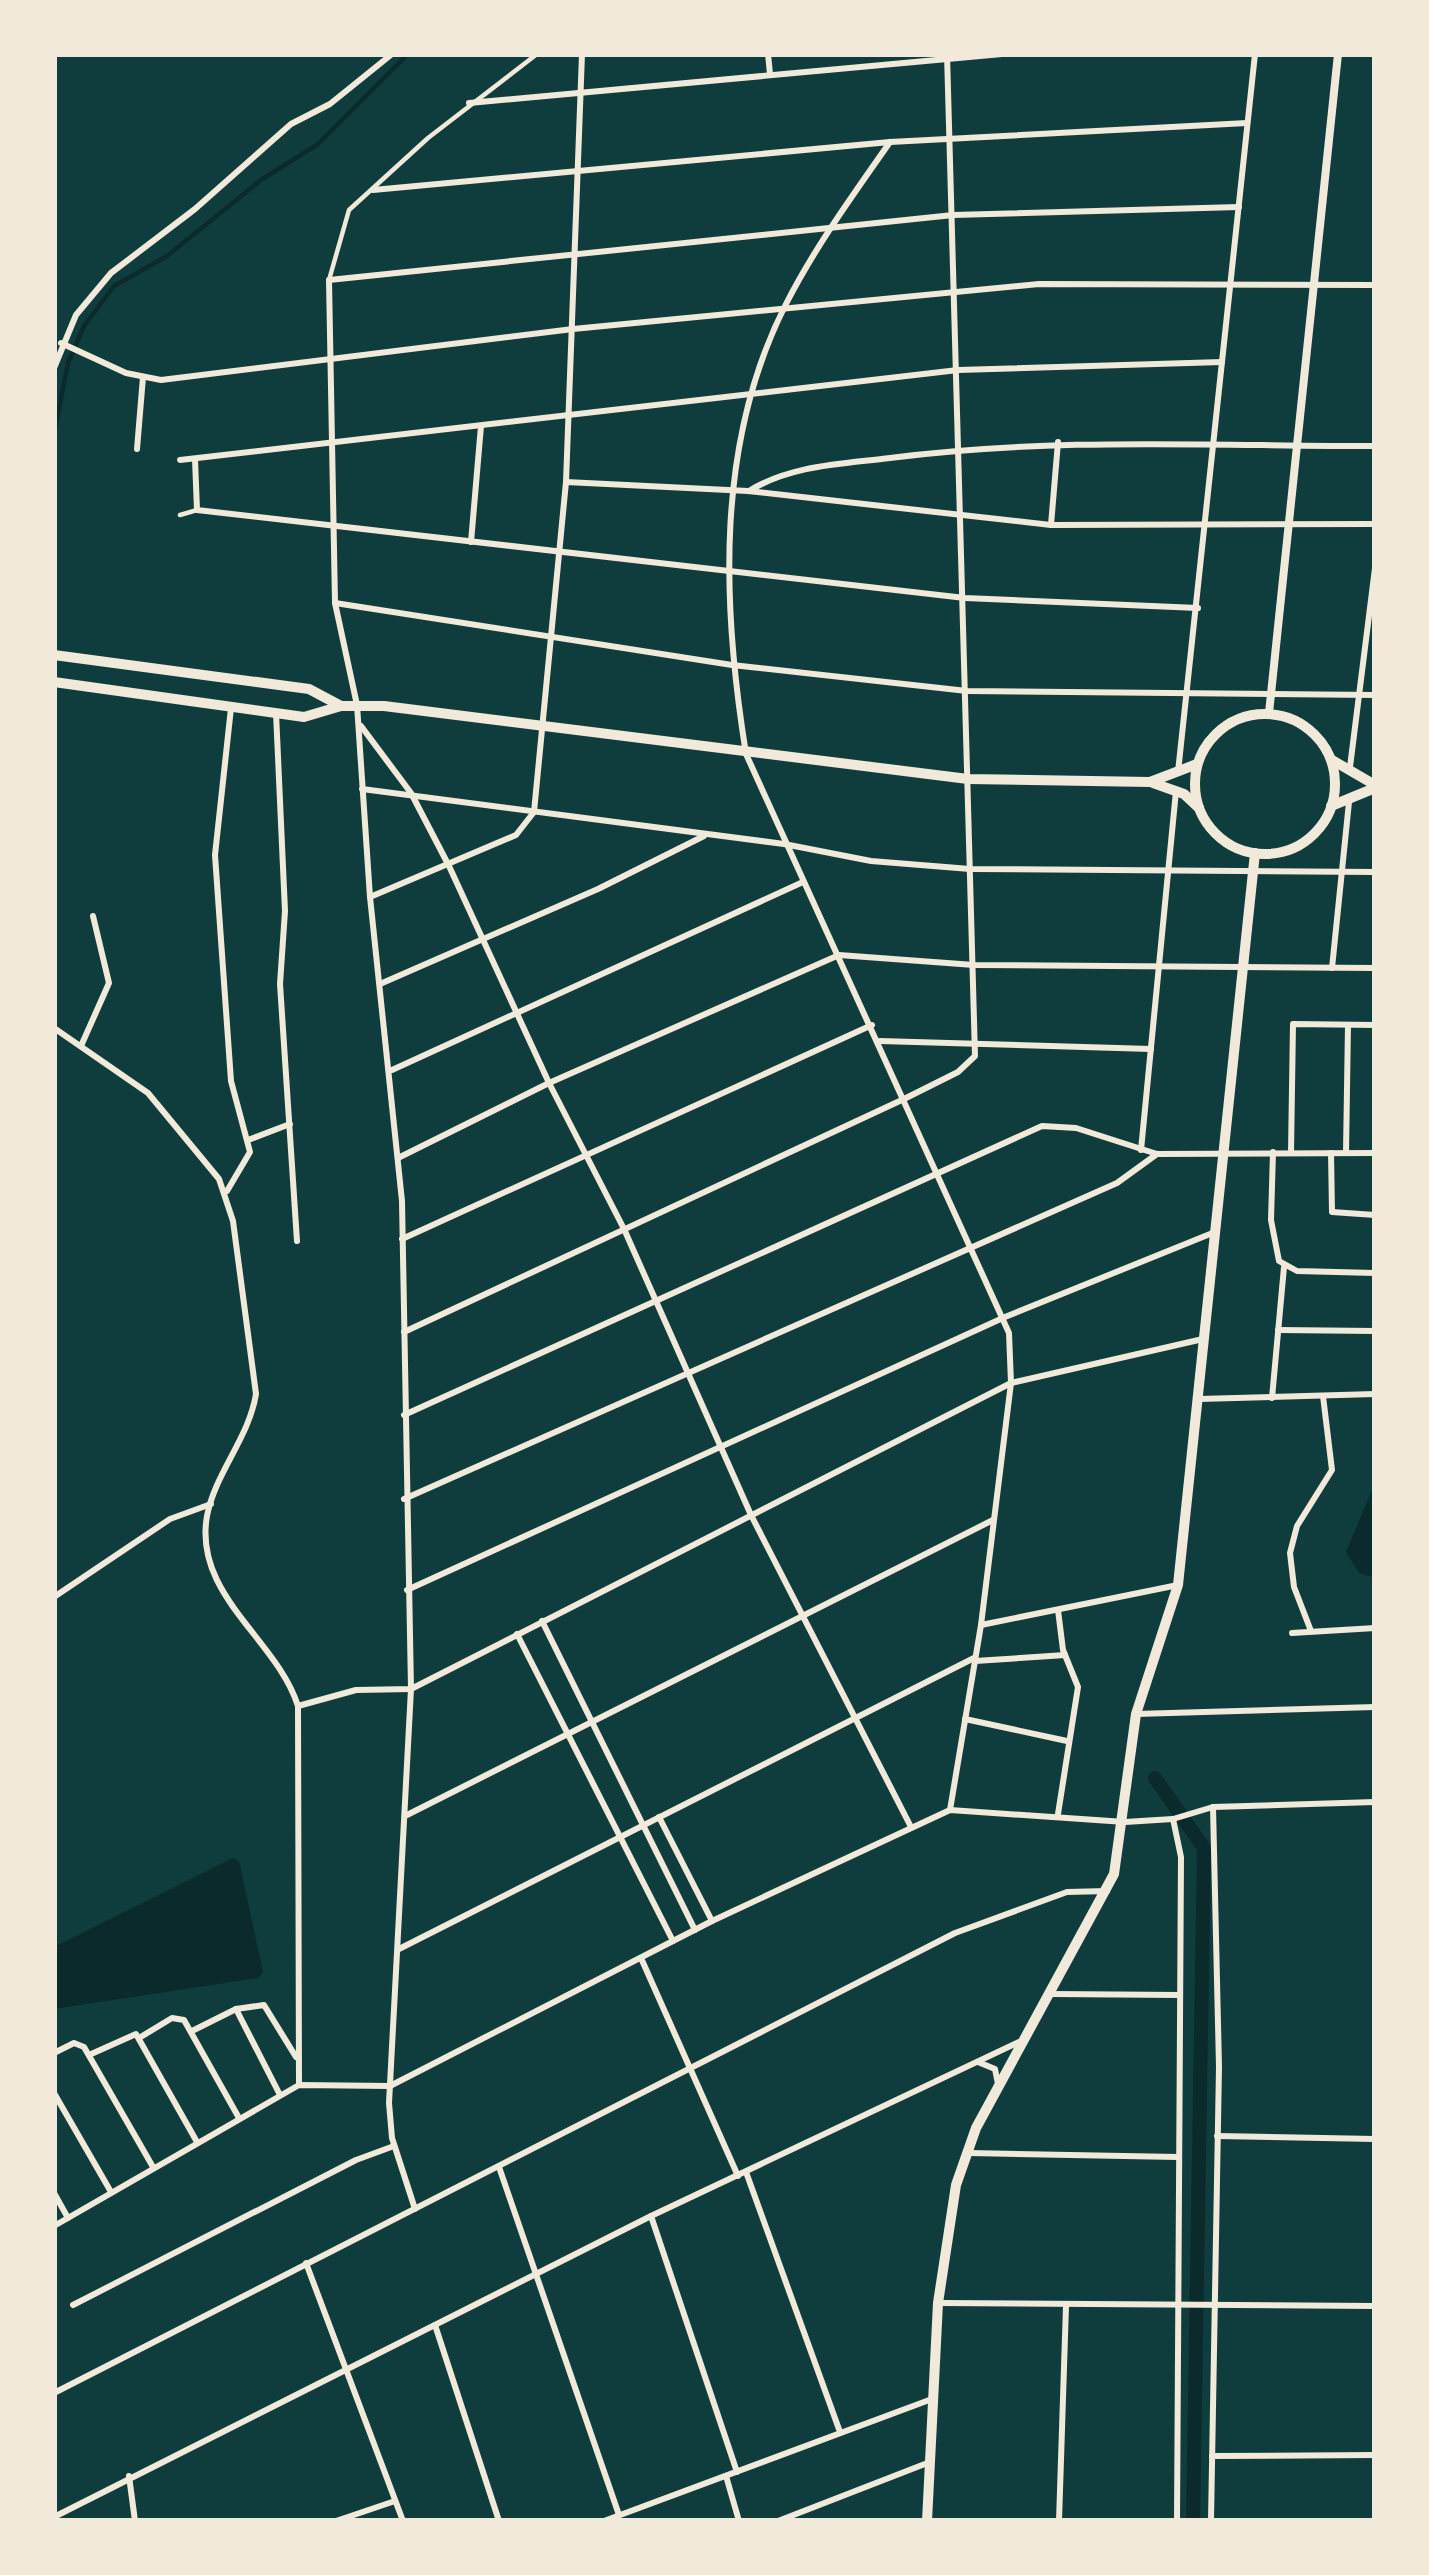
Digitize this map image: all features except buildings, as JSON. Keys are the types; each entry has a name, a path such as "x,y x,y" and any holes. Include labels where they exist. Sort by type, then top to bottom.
{"main road":[{"path":"54,655 309,689 340,706"},
{"path":"54,682 276,713 316,716 357,705 542,723 746,754 968,779 1150,782 1197,764 1224,726 1269,713 1311,731 1349,775 1375,787"},
{"path":"1329,756 1334,781 1331,806"},
{"path":"1197,764 1199,809"},
{"path":"1150,782 1176,791 1199,809 1226,842 1255,853 1301,843 1331,806 1375,787"},
{"path":"927,2521 944,2235 967,2153 998,2086 1107,1891 1125,1822 1136,1714 1178,1585 1255,853"}],"street":[{"path":"54,368 61,343 111,273 195,209 291,124 330,104 392,54"},
{"path":"415,2209 394,2146 390,2086 411,1689 400,1156 370,897 357,705 335,603 329,280 349,210 470,104 537,54"},
{"path":"370,897 516,835 534,812 566,482 582,54"},
{"path":"768,54 770,75"},
{"path":"470,104 1002,54"},
{"path":"1178,774 1255,54"},
{"path":"1269,713 1338,54"},
{"path":"404,1333 904,1099 964,1068 979,1046 947,56"},
{"path":"374,190 890,142 1247,123"},
{"path":"890,142 829,230 784,307 752,397 733,490 728,570 732,665 746,754 1005,1317 1011,1383 981,1624 950,1810"},
{"path":"329,280 953,215 1239,207"},
{"path":"61,343 143,377 956,291 1231,282 1375,285"},
{"path":"180,460 958,370 1222,362"},
{"path":"137,449 143,377"},
{"path":"471,543 482,426"},
{"path":"748,491 793,471 1058,442 1375,446"},
{"path":"1051,526 1058,442"},
{"path":"195,459 196,510"},
{"path":"566,482 748,491 1051,526 1375,524"},
{"path":"180,515 196,510 965,598 1198,608"},
{"path":"1349,775 1375,568"},
{"path":"335,603 732,665 967,691 1375,695"},
{"path":"226,1193 249,1159 231,1082 214,854 232,708"},
{"path":"276,713 285,911 280,984 297,1241"},
{"path":"358,723 411,794 448,866 515,1013 624,1229 751,1515 911,1827"},
{"path":"362,789 784,844 872,861 970,869 1168,874 1375,872"},
{"path":"1141,1150 1176,791"},
{"path":"1332,968 1349,799"},
{"path":"380,984 483,941 705,835"},
{"path":"391,1071 803,882"},
{"path":"81,1046 109,983 93,916"},
{"path":"400,1156 549,1083 839,955 974,965 1375,968"},
{"path":"1291,1152 1293,1024 1375,1025"},
{"path":"402,1239 872,1025"},
{"path":"1346,1154 1348,1025"},
{"path":"54,1028 148,1094 205,1159 226,1193 256,1381 251,1418 211,1504 207,1541 220,1586 282,1669 298,1706 299,2085"},
{"path":"880,1041 1151,1048"},
{"path":"248,1140 290,1124"},
{"path":"404,1415 1030,1131 1063,1125 1156,1154 1375,1153"},
{"path":"1272,1398 1284,1267 1273,1242 1274,1152"},
{"path":"1330,1153 1332,1212 1375,1215"},
{"path":"404,1499 1117,1183 1156,1154"},
{"path":"407,1590 1005,1317 1216,1231"},
{"path":"1284,1267 1375,1273"},
{"path":"1278,1330 1375,1331"},
{"path":"298,1706 356,1690 411,1689 1011,1383 1204,1338"},
{"path":"1199,1400 1375,1394"},
{"path":"1311,1631 1294,1587 1290,1553 1297,1526 1333,1466 1323,1396"},
{"path":"54,1597 170,1519 211,1504"},
{"path":"407,1815 994,1519"},
{"path":"981,1624 1178,1585"},
{"path":"1058,1610 1065,1655 1078,1688 1058,1814"},
{"path":"542,1622 695,1930"},
{"path":"1292,1633 1375,1628"},
{"path":"518,1634 673,1942"},
{"path":"399,1949 975,1659 1065,1655"},
{"path":"1136,1714 1375,1707"},
{"path":"965,1719 1069,1742"},
{"path":"54,2225 299,2085 390,2086 712,1921 950,1810 1125,1822 1176,1818 1213,1807 1375,1802"},
{"path":"1211,2521 1210,2305 1217,2136 1213,1807"},
{"path":"659,1817 712,1921"},
{"path":"1176,1818 1181,1857 1177,2521"},
{"path":"54,2392 955,1933 1067,1892 1107,1891"},
{"path":"641,1958 742,2174 839,2432"},
{"path":"1051,1994 1180,1995"},
{"path":"192,2031 236,2009 268,2007 298,2061"},
{"path":"236,2009 280,2095"},
{"path":"89,2055 176,2018 192,2031 239,2118"},
{"path":"136,2035 197,2142"},
{"path":"54,2517 650,2216 1027,2037"},
{"path":"54,2054 77,2043 89,2055 153,2167"},
{"path":"974,2062 995,2068 998,2086"},
{"path":"54,2093 111,2192"},
{"path":"1217,2136 1375,2139"},
{"path":"73,2305 128,2280 156,2259 394,2146"},
{"path":"967,2153 1178,2157"},
{"path":"499,2168 620,2515"},
{"path":"54,2193 68,2218"},
{"path":"650,2216 737,2471"},
{"path":"306,2263 403,2521"},
{"path":"938,2303 1375,2306"},
{"path":"1059,2521 1066,2306"},
{"path":"435,2324 500,2521"},
{"path":"604,2521 933,2399"},
{"path":"1212,2456 1375,2455"},
{"path":"778,2521 930,2462"},
{"path":"128,2476 135,2521"},
{"path":"726,2476 739,2521"},
{"path":"336,2521 396,2501"}],"water":[{"path":"1375,1483 1375,1578 1359,1573 1346,1552"},
{"path":"233,1858 239,1861 263,1972 258,1978 54,2009 54,1947"}],"waterway":[{"path":"54,434 68,363 84,326 114,286 167,256 261,180 318,144 408,54"},
{"path":"1155,1778 1204,1848 1193,2521"}]}
